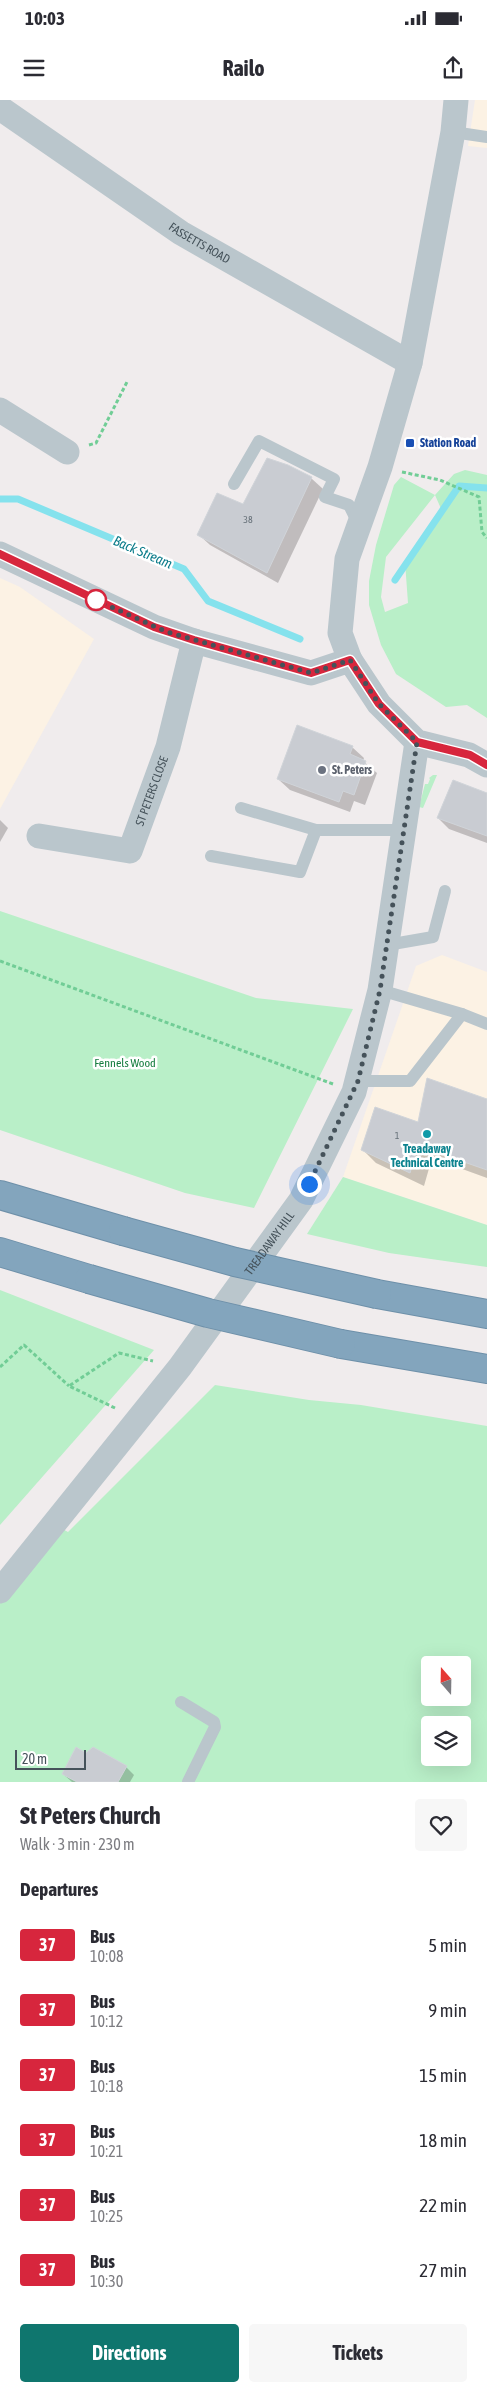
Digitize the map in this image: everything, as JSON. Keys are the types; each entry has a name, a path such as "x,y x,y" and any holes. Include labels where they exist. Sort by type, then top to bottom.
{"highway":[{"path":"0,1195 123,1232 235,1262 377,1294 487,1314"},
{"path":"0,1252 208,1313 341,1344 487,1369"}],"street":[{"path":"456,100 453,132 410,363 380,467 347,559 340,634 350,660 379,704 417,742 470,755 487,765"},
{"name":"FASSETTS ROAD","path":"0,108 181,232 410,363"},
{"path":"0,410 67,452"},
{"path":"0,554 154,627 194,640 311,673 350,660"},
{"name":"ST PETERS CLOSE","path":"38,836 130,851 168,747 194,640"},
{"name":"TREADAWAY HILL","path":"0,1591 180,1367 301,1200 356,1086 380,990 417,742"}],"lane":[{"path":"453,132 487,137"},
{"path":"234,484 260,441 334,479 326,497 349,505 359,525"},
{"path":"241,808 316,830 404,830"},
{"path":"211,856 300,872 316,830"},
{"path":"387,945 433,937 445,891"},
{"path":"380,990 462,1014 487,1024"},
{"path":"356,1086 410,1081 462,1014"},
{"path":"181,1702 214,1722 215,1727 188,1782"}],"path":[{"path":"67,452 96,443 128,380"},
{"path":"380,467 440,480 479,497 482,532 487,538"},
{"path":"0,961 356,1086"},
{"path":"0,1367 24,1345 69,1386 138,1420"},
{"path":"69,1386 119,1353 180,1367"}],"shaded area":[{"path":"475,100 487,100 487,148 468,146"},
{"path":"0,578 20,587 94,639 0,809"},
{"path":"442,955 487,972 487,1225 343,1177 416,966"}],"green space":[{"path":"465,470 487,475 487,718 467,705 446,707 396,674 381,645 369,605 369,581 376,545 394,485 401,477 435,495 454,474","holes":["435,495 442,511 405,562 408,603 385,612 381,597 386,557"]},
{"path":"437,775 423,808 419,807 425,784 428,784 429,778"},
{"name":"Fennels Wood","path":"0,911 256,998 353,1009 254,1208 185,1193 0,1130"},
{"path":"343,1177 487,1225 487,1267 389,1253 307,1234"},
{"path":"0,1290 154,1350 0,1525"},
{"path":"215,1385 309,1400 361,1405 487,1426 487,1782 0,1782 0,1593 59,1527 68,1532"}],"building":[{"path":"267,458 288,465 312,477 267,573 197,535 217,493 243,504"},
{"name":"St. Peters","path":"297,725 353,746 350,754 366,761 354,795 343,791 339,802 277,779"},
{"path":"453,780 487,793 487,836 437,818"},
{"name":"Treadaway Technical Centre","path":"427,1078 487,1099 487,1170 418,1146 410,1173 361,1150 375,1107 418,1122"},
{"path":"76,1747 86,1753 93,1747 127,1766 118,1782 77,1782 62,1774"}],"waterway":[{"path":"395,580 459,486 487,488"},
{"name":"Back Stream","path":"0,499 18,499 184,569 208,601 300,639"}],"bus line":[{"name":"37","path":"0,554 154,627 194,640 311,673 350,660 379,704 417,742 470,755 487,765"}],"place":[{"name":"Station Road","path":"410,443"},
{"name":"St. Peters","path":"322,770"},
{"name":"Treadaway Technical Centre","path":"427,1134"}],"route":[{"path":"96,600 167,632 311,673 350,660 379,704 417,742 380,990 358,1081 309,1184"}]}
